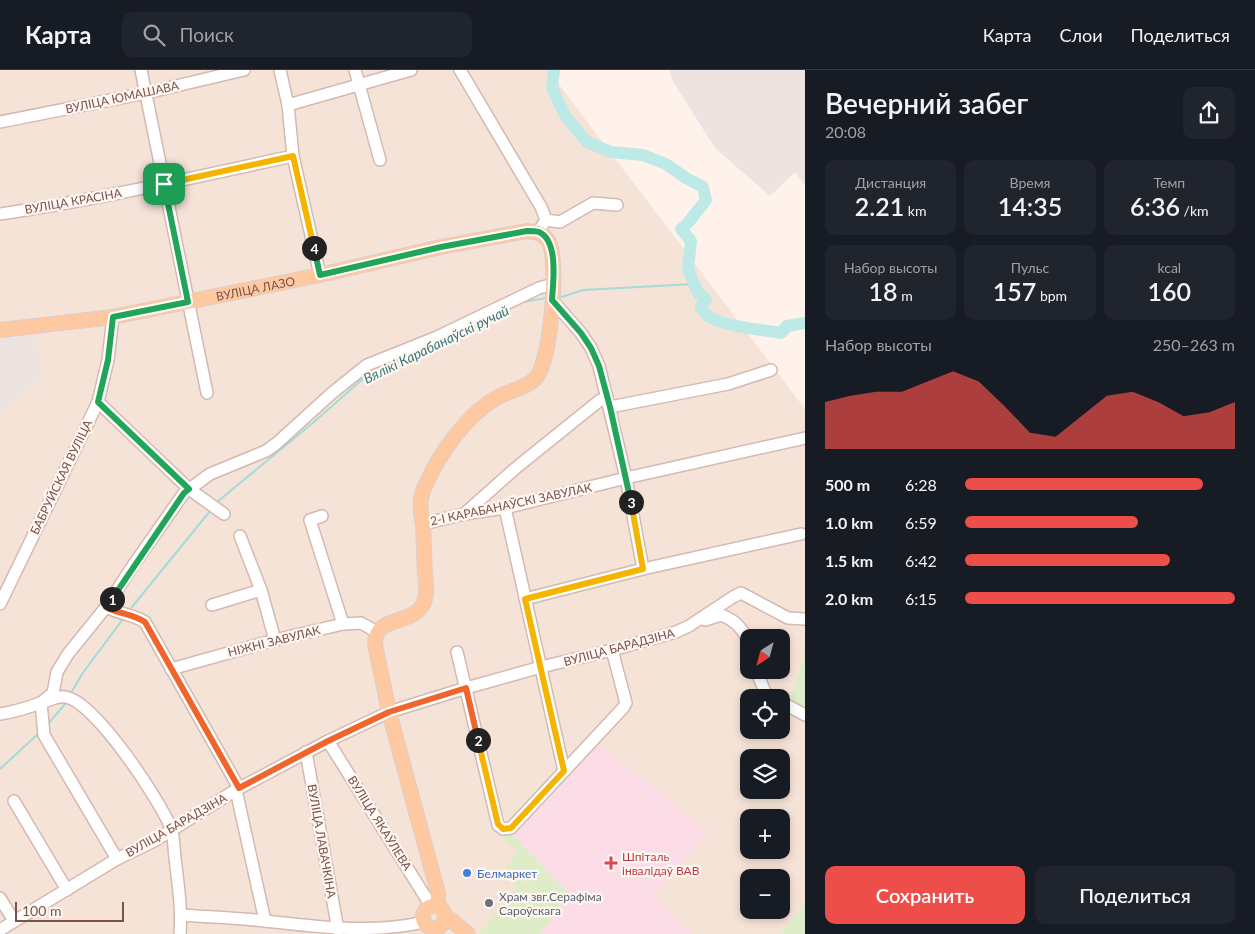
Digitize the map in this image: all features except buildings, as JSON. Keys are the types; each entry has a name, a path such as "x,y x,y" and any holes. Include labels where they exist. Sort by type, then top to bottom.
{"main road":[{"name":"ВУЛІЦА ЛАЗО","path":"0,330 113,317 320,275 441,247 527,231 542,226"},
{"path":"426,928 439,927 443,923 438,910 438,893 389,712 375,637 382,627 413,614 423,604 426,586 421,499 430,476 449,444 480,410 498,397 535,379 542,368 552,300 553,258 542,226"},
{"path":"438,910 468,934"}],"street":[{"path":"141,70 207,393"},
{"name":"ВУЛІЦА ЮМАШАВА","path":"0,122 146,93 244,70"},
{"path":"280,70 288,105 293,156 320,275"},
{"path":"354,70 380,160"},
{"path":"288,105 411,70"},
{"path":"460,70 541,207 542,226"},
{"name":"ВУЛІЦА КРАСІНА","path":"0,214 54,206 293,156"},
{"name":"ВУЛІЦА ЛАЗО","path":"542,226 560,222 593,203 617,205"},
{"path":"41,703 52,693 57,672 68,654 106,607 184,493 210,474 266,451 367,365 436,337 539,288 553,284"},
{"path":"552,300 566,314 591,348 599,366 626,478 643,569"},
{"name":"БАБРУЙСКАЯ ВУЛІЦА","path":"0,604 98,402 108,360 113,317"},
{"path":"464,514 517,467 599,401 609,402 728,384 771,370"},
{"path":"98,402 189,489 224,514"},
{"name":"2-І КАРАБАНАЎСКІ ЗАВУЛАК","path":"423,524 464,514 504,508 626,478 805,438"},
{"path":"504,508 564,771"},
{"path":"322,516 310,520 343,624"},
{"path":"525,599 643,569 801,534"},
{"path":"240,536 261,590 275,640"},
{"path":"212,605 261,590"},
{"name":"ВУЛІЦА БАРАДЗІНА","path":"0,930 238,789 306,752 389,712 541,667 676,632 689,626 733,596 742,593 788,618 805,619"},
{"path":"106,607 118,613 135,616 145,622 238,789 265,921"},
{"path":"689,626 720,615 737,623 741,629"},
{"name":"НІЖНІ ЗАВУЛАК","path":"171,669 275,640 343,624 361,623 377,632"},
{"path":"458,652 498,824 503,829 511,828 623,708 626,703 612,650"},
{"path":"0,714 63,696 74,699 88,711 131,760 154,796 171,830 182,915 180,934"},
{"path":"41,703 44,736 117,859"},
{"path":"790,707 805,715"},
{"name":"ВУЛІЦА ЯКАЎЛЕВА","path":"328,741 438,910"},
{"name":"ВУЛІЦА ЛАВАЧКІНА","path":"306,752 338,930"},
{"path":"14,801 67,890"},
{"path":"0,898 14,921"},
{"path":"182,915 265,921 366,932 426,928"}],"shaded area":[{"path":"0,70 548,70 805,409 805,934 0,934"},
{"path":"670,70 805,70 805,185 795,172 770,196 715,148 672,80"},
{"path":"32,335 45,375 0,413 0,339"},
{"name":"Шпіталь інвалідаў ВАВ","path":"599,744 708,832 654,895 684,928 693,934 539,934 571,896 509,831 569,770"}],"green space":[{"path":"805,652 805,716 791,697"},
{"path":"509,831 571,896 539,934 479,934 516,888 505,867 518,851 502,837"},
{"path":"805,902 805,934 781,934"}],"waterway":[{"path":"554,70 552,88 566,117 587,142 611,152 643,155 666,164 703,187 706,200 681,229 691,241 688,269 698,293 706,299 701,307 708,316 732,325 781,333 787,326 805,323"},
{"name":"Вялікі Карабанаўскі ручай","path":"558,298 583,290 694,284"},
{"name":"Вялікі Карабанаўскі ручай","path":"522,302 547,298"},
{"name":"Вялікі Карабанаўскі ручай","path":"217,502 314,422 366,376 432,345"},
{"name":"Вялікі Карабанаўскі ручай","path":"132,607 210,511"},
{"name":"Вялікі Карабанаўскі ручай","path":"70,695 82,674 123,619"},
{"name":"Вялікі Карабанаўскі ручай","path":"48,724 66,703"},
{"name":"Вялікі Карабанаўскі ручай","path":"0,769 39,733"}],"place":[{"name":"Шпіталь інвалідаў ВАВ","path":"611,863"},
{"name":"Белмаркет","path":"467,873"},
{"name":"Храм звг.Серафіма Сароўскага","path":"489,903"}],"route":[{"path":"293,156 320,275 441,247 527,231 538,232 545,236 549,242 554,270 552,300 581,333 591,348 599,366 626,478 643,569 525,599 564,771 511,828 503,829 498,824 466,688 389,712 328,741 239,788 145,622 135,616 118,613 106,607 184,493 189,489 98,402 108,360 113,317 188,302 164,184 293,156"}]}
